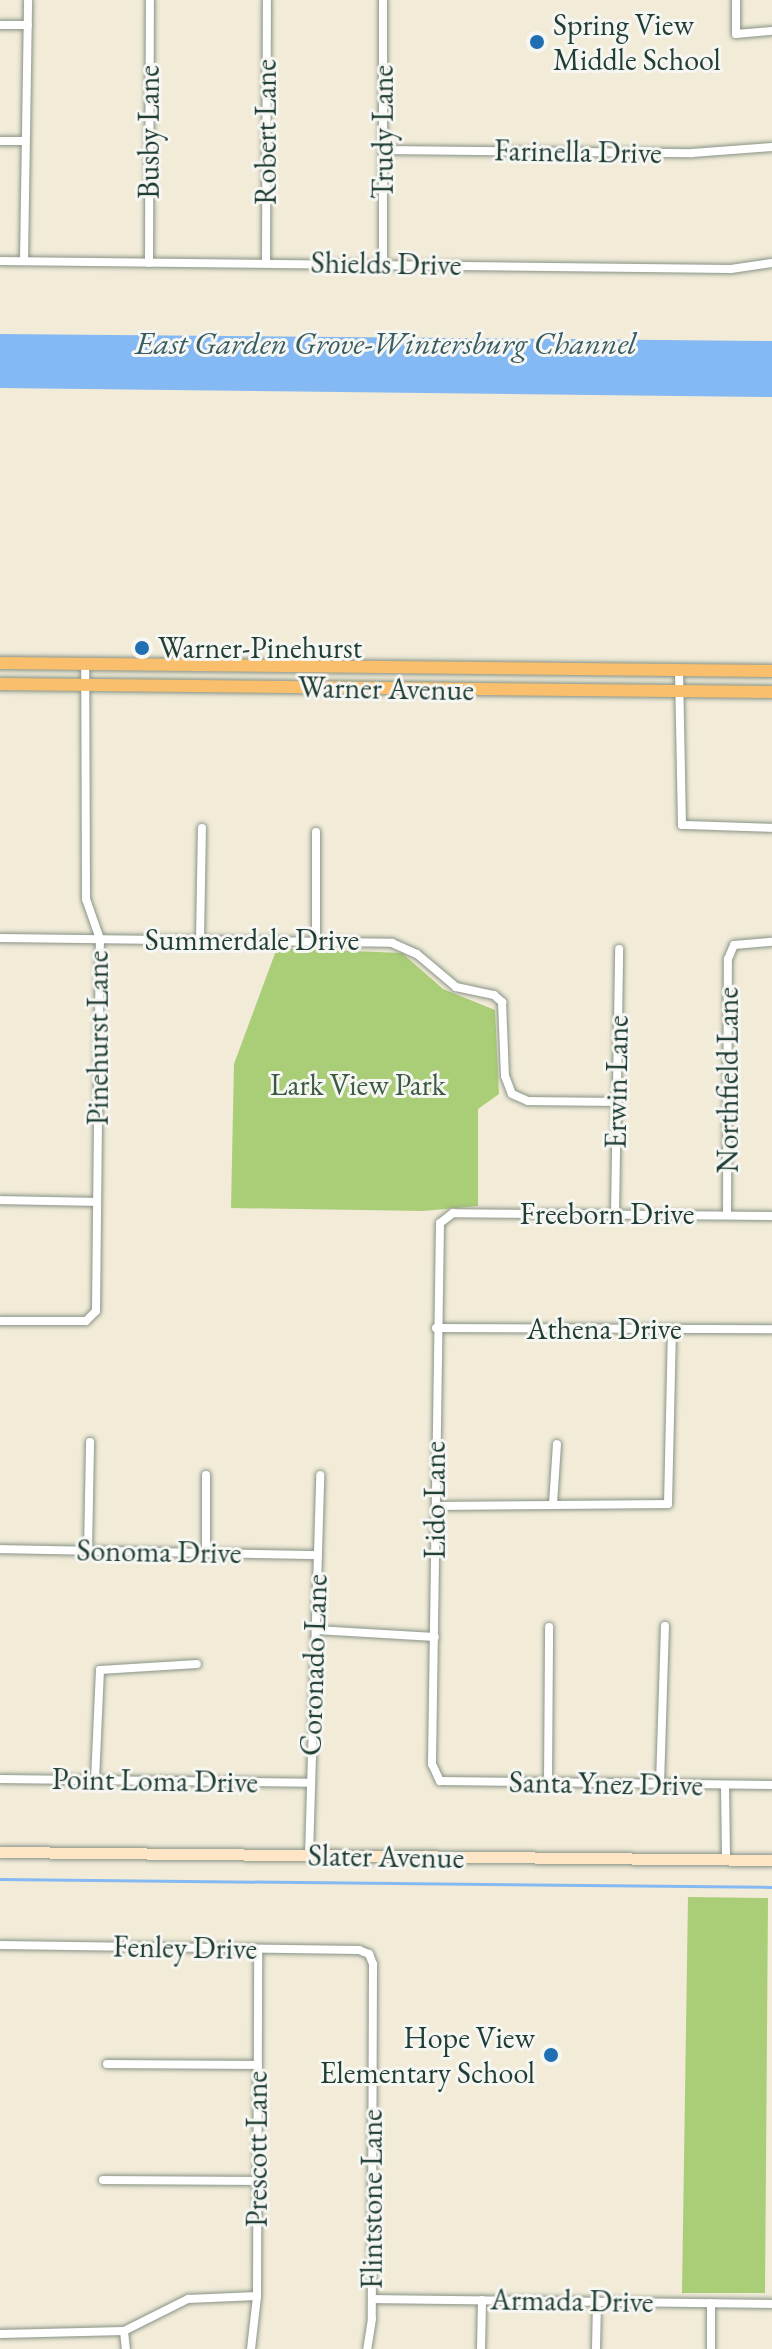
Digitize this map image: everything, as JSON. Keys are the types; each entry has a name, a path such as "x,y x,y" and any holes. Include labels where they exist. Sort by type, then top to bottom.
{"main road":[{"name":"Warner Avenue","path":"0,663 772,671"},
{"name":"Warner Avenue","path":"0,684 772,692"}],"street":[{"path":"24,261 28,0"},
{"name":"Busby Lane","path":"149,263 150,0"},
{"name":"Robert Lane","path":"266,263 267,0"},
{"name":"Trudy Lane","path":"383,0 383,264"},
{"path":"736,0 736,34 772,31"},
{"path":"0,25 28,25"},
{"path":"0,141 24,141"},
{"name":"Farinella Drive","path":"383,150 692,153 772,147"},
{"name":"Shields Drive","path":"0,261 731,269 772,263"},
{"name":"Pinehurst Lane","path":"0,1321 93,1318 100,939 86,899 85,664"},
{"path":"679,670 682,825 772,828"},
{"path":"200,939 202,828"},
{"path":"316,832 316,940"},
{"name":"Summerdale Drive","path":"0,938 376,940 407,948 456,987 494,995 502,1002 505,1076 512,1094 528,1101 617,1102"},
{"name":"Northfield Lane","path":"727,1215 728,959 734,945 772,942"},
{"name":"Erwin Lane","path":"615,1215 619,949"},
{"path":"0,1200 97,1202"},
{"name":"Freeborn Drive","path":"443,1218 453,1213 772,1216"},
{"name":"Lido Lane","path":"440,1781 432,1764 436,1234 443,1218"},
{"name":"Athena Drive","path":"436,1328 772,1329"},
{"path":"436,1506 668,1504 672,1329"},
{"path":"88,1550 90,1442"},
{"path":"553,1504 557,1444"},
{"path":"206,1475 206,1552"},
{"name":"Coronado Lane","path":"309,1856 320,1475"},
{"name":"Sonoma Drive","path":"0,1549 318,1555"},
{"path":"660,1784 665,1626"},
{"path":"548,1783 549,1627"},
{"path":"316,1630 435,1637"},
{"path":"95,1780 100,1670 197,1664"},
{"name":"Point Loma Drive","path":"0,1779 310,1783"},
{"name":"Santa Ynez Drive","path":"440,1781 772,1785"},
{"path":"725,1786 726,1860"},
{"name":"Slater Avenue","path":"0,1852 772,1860"},
{"name":"Fenley Drive","path":"0,1945 369,1954"},
{"name":"Prescott Lane","path":"251,2349 257,2296 258,1949"},
{"name":"Flintstone Lane","path":"367,2349 372,2299 373,1964 369,1954"},
{"path":"107,2064 258,2065"},
{"path":"103,2180 257,2181"},
{"path":"0,2334 124,2331 188,2299 257,2296"},
{"name":"Armada Drive","path":"372,2299 772,2304"},
{"path":"481,2349 482,2300"},
{"path":"596,2349 597,2301"},
{"path":"711,2303 711,2349"},
{"path":"124,2331 126,2349"}],"green space":[{"name":"Lark View Park","path":"277,948 402,953 443,989 495,1010 499,1094 478,1109 478,1206 423,1211 231,1208 234,1064"},
{"path":"688,1897 768,1898 765,2293 682,2293"}],"water":[{"name":"East Garden Grove-Wintersburg Channel","path":"0,334 772,341 772,397 0,388"}],"waterway":[{"path":"0,1879 772,1887"}],"place":[{"name":"Spring View Middle School","path":"537,42"},
{"name":"Warner-Pinehurst","path":"142,648"},
{"name":"Hope View Elementary School","path":"551,2055"}]}
